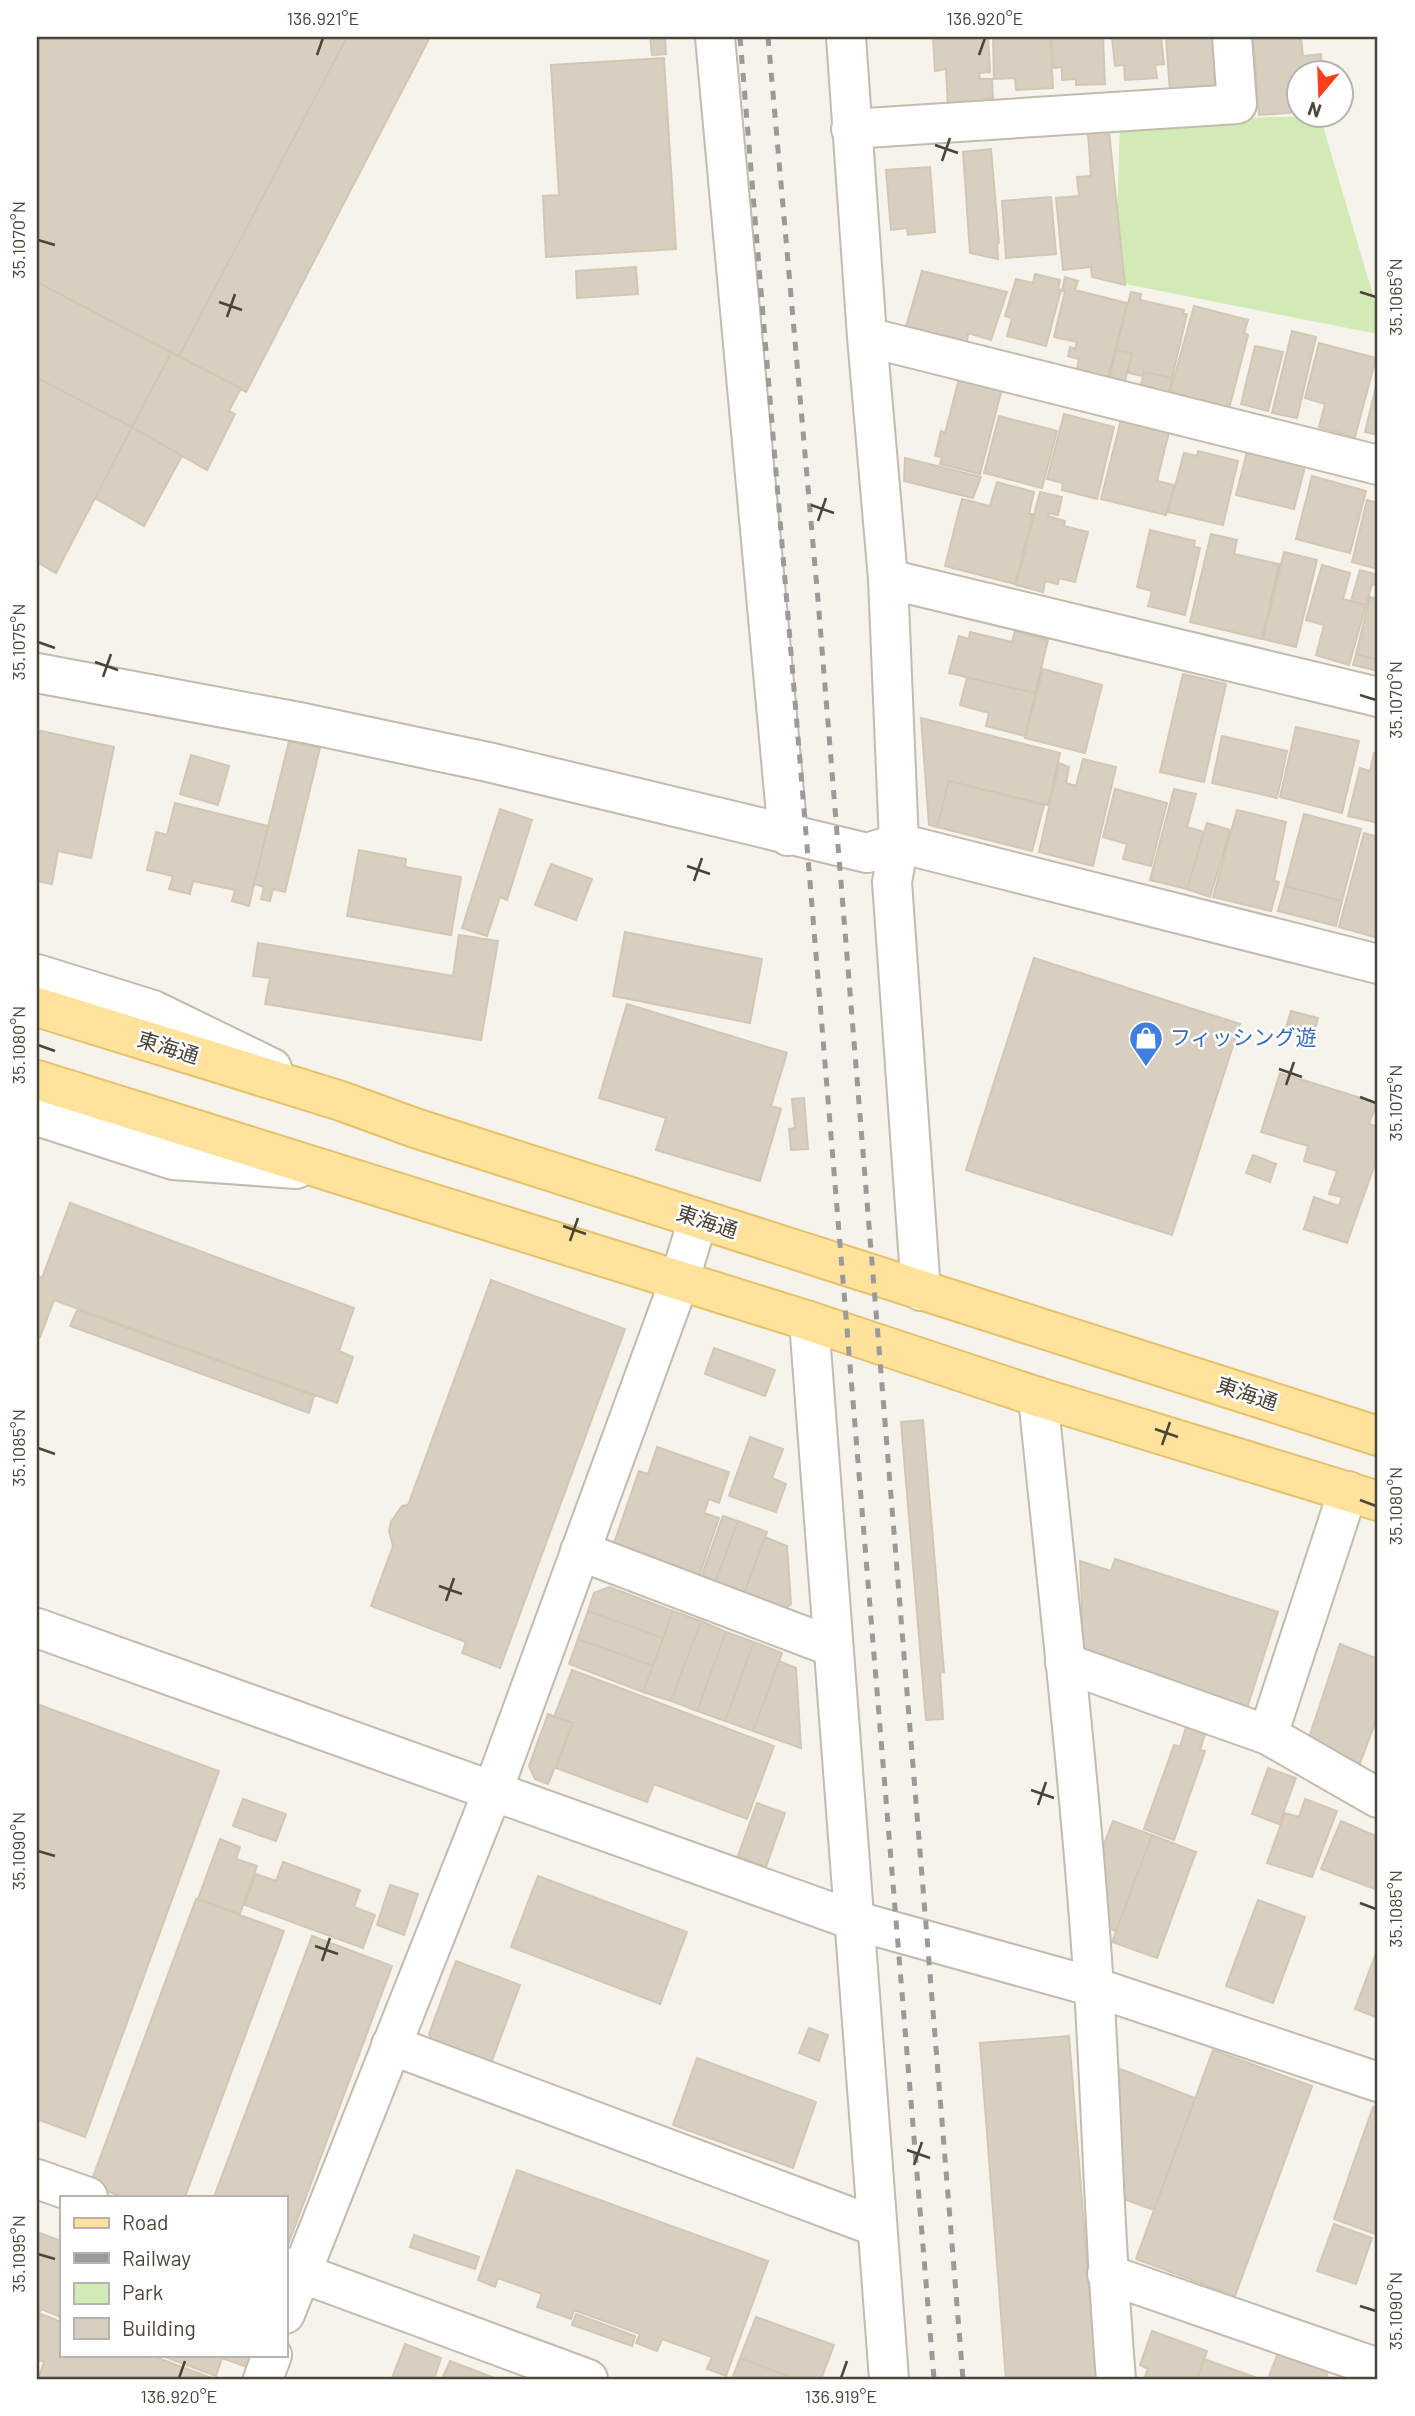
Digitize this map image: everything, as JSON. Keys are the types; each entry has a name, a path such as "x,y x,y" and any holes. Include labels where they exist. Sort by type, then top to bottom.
{"main road":[{"name":"東海通","path":"37,1007 341,1101 415,1128 1378,1436"},
{"path":"37,1080 319,1171 376,1186 809,1321 1038,1397 1363,1496"}],"street":[{"path":"715,37 788,836"},
{"path":"846,37 867,337 888,579 899,843 892,881 921,1291"},
{"path":"851,130 1237,104 1231,37"},
{"path":"867,337 1378,465"},
{"path":"888,579 1378,698"},
{"path":"37,673 304,723 488,762 867,853 899,843 1378,964"},
{"path":"37,974 153,1010 341,1101"},
{"path":"37,1116 173,1160 319,1171"},
{"path":"287,2301 292,2270 391,2045 492,1793 679,1282 698,1219"},
{"path":"809,1321 889,2379"},
{"path":"1038,1397 1094,1987 1107,2274 1116,2379"},
{"path":"1268,1735 1363,1496"},
{"path":"580,1551 833,1647"},
{"path":"37,1628 853,1920 1094,1987 1378,2082"},
{"path":"1065,1663 1268,1735 1378,1798"},
{"path":"391,2045 877,2227"},
{"path":"37,2179 85,2196"},
{"path":"292,2270 588,2379"},
{"path":"1107,2274 1378,2368"},
{"path":"263,2379 272,2356"}],"green space":[{"path":"1286,117 1286,130 1324,130 1378,312 1378,334 1115,282 1120,121"}],"building":[{"path":"37,37 347,37 179,356 37,282"},
{"path":"347,37 430,37 246,392 179,356"},
{"path":"650,37 665,37 666,54 652,55"},
{"path":"933,37 988,37 990,72 979,73 980,79 992,79 993,98 982,99 983,104 948,106 946,69 935,71"},
{"path":"993,37 1050,37 1053,88 1016,90 1015,78 994,79"},
{"path":"1052,37 1103,37 1105,84 1076,85 1076,79 1062,80 1062,67 1054,68"},
{"path":"1112,37 1161,37 1164,64 1155,65 1157,78 1125,80 1124,65 1115,66"},
{"path":"1166,37 1218,37 1221,70 1214,71 1215,90 1170,93"},
{"path":"1253,37 1301,37 1303,56 1321,54 1321,60 1286,60 1286,113 1259,115"},
{"path":"664,58 676,249 546,257 543,196 559,195 551,65"},
{"path":"1109,131 1125,285 1092,277 1091,267 1063,270 1056,198 1079,196 1077,177 1091,176 1088,133"},
{"path":"991,149 998,259 970,253 963,152"},
{"path":"930,167 935,232 908,235 907,228 891,230 886,170"},
{"path":"1051,197 1056,254 1006,258 1002,201"},
{"path":"636,267 638,294 577,298 576,271"},
{"path":"922,271 1007,292 991,340 968,333 967,342 906,327"},
{"path":"1035,274 1060,280 1058,289 1061,290 1046,346 1007,336 1012,318 1005,316 1016,279 1033,283"},
{"path":"1065,277 1078,281 1075,290 1127,303 1108,377 1077,369 1079,359 1068,356 1070,347 1075,349 1077,342 1054,337 1065,291 1062,291"},
{"path":"37,282 171,353 132,427 37,378"},
{"path":"1131,292 1141,294 1140,300 1184,310 1183,314 1187,314 1172,378 1144,372 1143,376 1128,373 1132,353 1116,350"},
{"path":"1194,306 1248,320 1244,333 1248,335 1230,405 1227,404 1226,407 1173,393 1171,389"},
{"path":"1292,331 1316,337 1297,418 1272,413"},
{"path":"1319,343 1376,358 1355,437 1319,427 1325,404 1305,398"},
{"path":"1255,346 1283,352 1268,411 1241,404"},
{"path":"1116,350 1132,353 1125,381 1110,377"},
{"path":"171,353 241,388 229,411 235,414 207,470 132,427"},
{"path":"1144,372 1172,378 1169,392 1141,385"},
{"path":"960,375 1003,385 980,474 940,464 942,457 935,456 941,431 945,433"},
{"path":"37,378 132,427 56,573 37,562"},
{"path":"1378,378 1378,435 1365,432"},
{"path":"1064,414 1114,427 1097,499 1062,490 1063,483 1047,479"},
{"path":"999,416 1057,431 1042,488 984,473"},
{"path":"1121,420 1169,432 1157,481 1174,485 1166,515 1101,499"},
{"path":"132,427 182,456 144,526 95,498"},
{"path":"1249,444 1307,459 1294,509 1236,495"},
{"path":"1198,451 1238,461 1223,525 1168,512 1184,453 1197,456"},
{"path":"905,458 981,477 973,498 904,481"},
{"path":"1312,476 1366,491 1350,553 1296,539"},
{"path":"997,482 1034,492 1029,514 1033,514 1015,584 945,566 962,499 990,506"},
{"path":"1040,492 1062,497 1058,515 1049,513 1048,516 1065,521 1064,526 1088,532 1075,582 1059,578 1058,584 1045,581 1043,592 1016,585"},
{"path":"1367,500 1378,503 1378,569 1352,562"},
{"path":"1150,530 1195,541 1194,547 1200,548 1185,615 1148,606 1152,591 1137,587"},
{"path":"1211,534 1237,540 1234,554 1279,564 1262,639 1190,622"},
{"path":"1284,552 1317,560 1296,647 1263,639"},
{"path":"1322,565 1350,573 1343,599 1366,605 1349,665 1316,655 1324,625 1306,620"},
{"path":"1360,570 1378,575 1378,586 1372,584 1366,605 1351,601"},
{"path":"1378,593 1378,660 1356,654 1370,597 1377,599"},
{"path":"1015,631 1048,640 1035,693 949,673 959,636 969,639 970,632 1012,642"},
{"path":"1356,654 1378,660 1378,671 1353,665"},
{"path":"1043,669 1102,685 1085,753 1025,738"},
{"path":"1183,674 1226,684 1204,782 1160,772"},
{"path":"967,678 1035,693 1025,736 986,726 989,713 960,705"},
{"path":"921,718 1060,753 1048,805 949,781 937,827 929,825"},
{"path":"1296,727 1359,741 1342,813 1280,797"},
{"path":"37,730 114,747 91,858 58,851 52,884 37,881"},
{"path":"1222,736 1287,751 1277,798 1212,783"},
{"path":"289,741 320,748 285,892 273,889 270,901 261,899 264,887 254,884"},
{"path":"1374,753 1378,754 1378,823 1348,816 1360,768 1370,771"},
{"path":"191,755 229,766 218,805 180,794"},
{"path":"1083,759 1116,767 1093,866 1039,852 1059,763 1069,767 1066,783 1076,786"},
{"path":"949,781 1044,805 1032,851 937,827"},
{"path":"1115,789 1167,803 1151,866 1123,859 1127,844 1103,837"},
{"path":"1174,789 1196,794 1187,827 1204,832 1187,889 1150,880"},
{"path":"175,803 268,826 249,906 232,901 235,890 193,881 190,894 169,889 173,876 147,870 156,832 167,835"},
{"path":"500,809 532,820 507,900 500,897 487,936 462,928"},
{"path":"1237,810 1286,822 1274,881 1279,882 1271,911 1213,897"},
{"path":"1304,814 1361,829 1342,901 1285,886"},
{"path":"1207,823 1230,830 1210,897 1187,889"},
{"path":"1364,833 1378,837 1378,938 1339,927"},
{"path":"359,850 406,859 405,867 461,877 451,935 347,916"},
{"path":"551,864 592,879 576,920 535,905"},
{"path":"1285,886 1342,901 1336,926 1278,911"},
{"path":"625,932 762,959 750,1023 613,996"},
{"path":"459,935 498,941 481,1040 265,1004 270,978 253,976 258,943 453,976"},
{"path":"1034,958 1240,1024 1172,1235 966,1170"},
{"path":"627,1004 787,1053 771,1106 781,1109 760,1181 656,1150 666,1118 599,1098"},
{"path":"1291,1011 1318,1018 1313,1038 1285,1031"},
{"path":"1280,1073 1377,1103 1369,1124 1378,1127 1378,1155 1347,1243 1304,1229 1314,1197 1339,1206 1342,1197 1329,1194 1337,1171 1304,1161 1308,1146 1261,1132"},
{"path":"804,1098 808,1149 791,1150 789,1129 795,1128 792,1099"},
{"path":"1253,1155 1276,1164 1270,1182 1246,1173"},
{"path":"70,1203 354,1308 339,1351 353,1357 337,1403 54,1300 37,1339 37,1275 42,1278"},
{"path":"491,1280 625,1329 500,1668 462,1653 466,1642 371,1606 393,1546 389,1531 391,1522 402,1506 408,1505"},
{"path":"77,1310 314,1396 309,1413 70,1326"},
{"path":"714,1348 775,1370 765,1396 705,1374"},
{"path":"923,1420 944,1672 940,1673 943,1719 926,1720 901,1422"},
{"path":"750,1437 783,1449 772,1478 786,1484 776,1512 729,1496"},
{"path":"657,1447 729,1472 719,1503 709,1499 704,1513 719,1518 699,1576 618,1552 614,1543 639,1471 648,1474"},
{"path":"723,1516 738,1521 713,1588 699,1583"},
{"path":"738,1521 767,1532 742,1599 713,1588"},
{"path":"765,1537 787,1546 791,1604 779,1613 742,1599"},
{"path":"1115,1559 1278,1612 1247,1708 1084,1655 1080,1561 1111,1571"},
{"path":"609,1587 673,1611 663,1638 588,1611 594,1593"},
{"path":"588,1611 663,1638 653,1666 578,1639"},
{"path":"673,1611 701,1621 671,1701 643,1692"},
{"path":"701,1621 726,1632 697,1711 671,1701"},
{"path":"726,1632 754,1642 725,1721 697,1711"},
{"path":"578,1639 653,1666 643,1692 569,1664"},
{"path":"754,1642 782,1653 753,1731 725,1721"},
{"path":"1340,1644 1378,1659 1378,1715 1359,1766 1307,1744"},
{"path":"779,1661 796,1668 801,1748 753,1731"},
{"path":"572,1670 774,1746 747,1819 654,1784 647,1802 556,1768 573,1723 554,1717"},
{"path":"37,1704 219,1771 85,2137 37,2119"},
{"path":"548,1714 573,1723 548,1784 535,1779 529,1766"},
{"path":"1186,1727 1205,1734 1200,1750 1205,1751 1174,1840 1144,1829 1174,1745 1180,1747"},
{"path":"1268,1768 1296,1778 1279,1824 1252,1814"},
{"path":"243,1799 286,1814 276,1841 233,1826"},
{"path":"1305,1799 1337,1811 1312,1877 1267,1863 1285,1813 1299,1817"},
{"path":"757,1803 785,1813 766,1867 738,1856"},
{"path":"1113,1821 1152,1835 1116,1931 1102,1926 1096,1865"},
{"path":"1341,1821 1378,1837 1378,1890 1321,1869"},
{"path":"1152,1835 1196,1852 1157,1958 1112,1942"},
{"path":"220,1839 240,1847 236,1859 257,1866 240,1914 198,1899"},
{"path":"283,1862 360,1890 354,1907 375,1915 363,1948 245,1905 256,1874 276,1881"},
{"path":"538,1876 687,1932 660,2004 511,1947"},
{"path":"390,1885 418,1894 404,1935 377,1925"},
{"path":"196,1899 284,1931 185,2196 120,2196 90,2185"},
{"path":"1258,1900 1305,1917 1273,2003 1226,1986"},
{"path":"312,1936 392,1966 289,2242 287,2196 214,2196"},
{"path":"1378,1948 1378,2018 1355,2009"},
{"path":"456,1961 520,1985 490,2066 436,2046 429,2034"},
{"path":"809,2028 828,2035 819,2061 799,2053"},
{"path":"1069,2036 1096,2379 1006,2379 980,2043"},
{"path":"1213,2050 1312,2086 1235,2296 1136,2259"},
{"path":"697,2058 816,2102 793,2168 673,2125"},
{"path":"1115,2067 1195,2098 1154,2210 1121,2198"},
{"path":"1373,2107 1378,2108 1378,2235 1334,2219"},
{"path":"517,2170 768,2261 726,2376 707,2369 712,2357 662,2339 657,2351 636,2343 640,2334 574,2310 571,2319 537,2307 542,2294 498,2278 495,2287 478,2280"},
{"path":"1334,2224 1372,2238 1356,2284 1317,2271"},
{"path":"37,2232 60,2241 60,2317 41,2309 37,2319"},
{"path":"414,2235 479,2257 475,2269 410,2247"},
{"path":"41,2314 60,2322 60,2356 153,2356 214,2379 38,2379 44,2362 37,2359 37,2327"},
{"path":"576,2314 635,2336 632,2346 572,2325"},
{"path":"756,2317 834,2345 821,2379 796,2379 740,2358"},
{"path":"1152,2331 1207,2351 1197,2379 1144,2379 1148,2369 1140,2365"},
{"path":"405,2344 441,2358 434,2379 392,2378"},
{"path":"1278,2353 1328,2372 1325,2379 1268,2379"},
{"path":"163,2356 255,2356 250,2368 222,2358 216,2376"},
{"path":"740,2358 796,2379 732,2379"},
{"path":"1204,2359 1260,2379 1197,2379"},
{"path":"450,2361 497,2379 442,2379"}],"railway":[{"path":"740,37 934,2379"},
{"path":"768,37 818,600 963,2379"}],"place":[{"name":"フィッシング遊","path":"1146,1068"}]}
